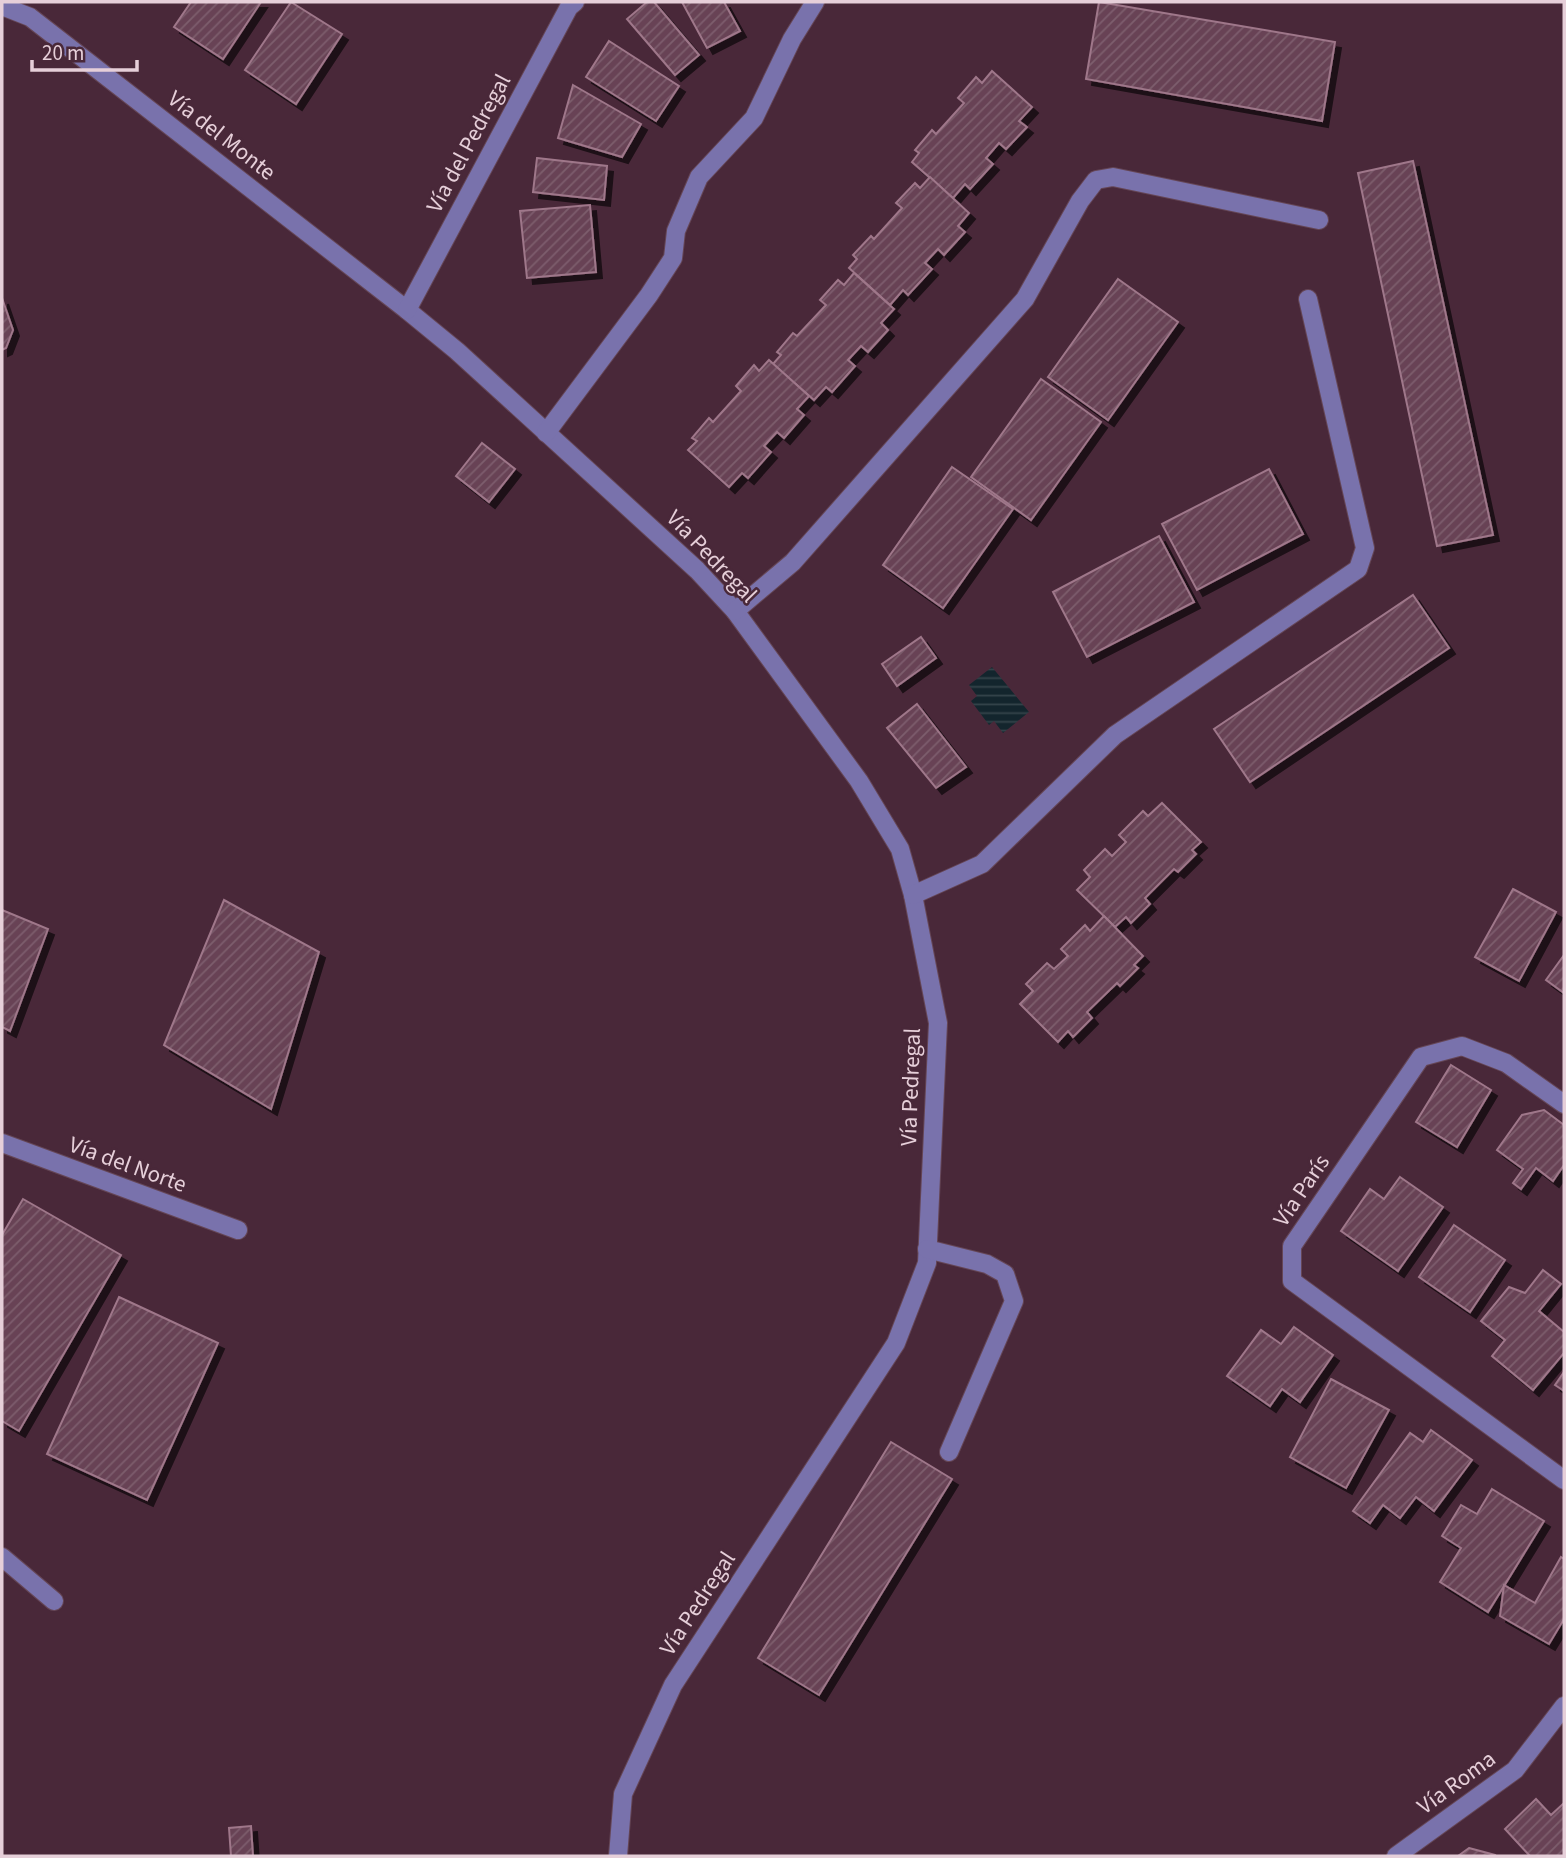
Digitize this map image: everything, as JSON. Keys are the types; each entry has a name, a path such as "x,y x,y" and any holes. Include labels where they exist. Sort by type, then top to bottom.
{"street":[{"name":"Vía del Pedregal","path":"407,310 569,7 575,2"},
{"path":"546,433 673,258 676,231 699,177 754,118 792,39 815,2"},
{"name":"Vía del Monte","path":"2,6 30,17 407,310"},
{"path":"735,611 793,562 1025,299 1080,201 1096,180 1113,177 1319,220"},
{"path":"913,895 982,864 1115,735 1358,569 1365,548 1308,299"},
{"name":"Vía Pedregal","path":"407,310 697,570 735,611 859,781 900,849 913,895 938,1023 927,1263 896,1343 673,1685 623,1794 618,1856"},
{"name":"Vía París","path":"1564,1104 1506,1063 1462,1046 1421,1057 1292,1246 1292,1281 1564,1480"},
{"name":"Vía del Norte","path":"2,1143 238,1230"},
{"path":"927,1249 987,1264 1005,1274 1014,1301 949,1452"},
{"path":"2,1557 54,1601"},
{"name":"Vía Roma","path":"1396,1856 1514,1770 1564,1706"}],"water":[{"path":"992,667 1029,712 1003,733 994,721 989,725 971,701 977,696 969,685"}],"building":[{"path":"191,2 261,2 223,59 174,27"},
{"path":"291,2 342,34 296,104 245,70"},
{"path":"647,2 654,2 699,55 675,75 627,19"},
{"path":"682,2 724,2 740,31 707,48"},
{"path":"1099,2 1335,42 1322,121 1086,79"},
{"path":"609,41 679,86 656,121 586,77"},
{"path":"992,71 1032,107 1019,121 1027,127 1006,149 999,143 986,158 993,164 970,189 965,184 953,198 912,162 919,153 915,150 932,130 936,134 964,103 958,98 976,77 982,83"},
{"path":"573,85 641,124 622,157 558,138"},
{"path":"537,158 607,166 604,200 533,192"},
{"path":"1413,161 1493,535 1437,546 1358,173"},
{"path":"930,177 969,213 958,226 965,232 944,255 938,249 925,263 932,269 908,295 903,290 890,305 849,268 857,259 853,255 871,236 874,239 902,208 896,203 915,183 920,188"},
{"path":"590,205 596,272 527,278 520,211"},
{"path":"854,273 894,309 881,323 888,330 868,352 861,346 848,360 855,366 832,392 826,387 814,400 773,364 781,355 777,352 793,333 797,336 826,305 820,300 838,280 844,285"},
{"path":"1118,279 1178,322 1108,420 1048,377"},
{"path":"2,298 13,330 6,348 2,350"},
{"path":"769,360 809,396 797,409 804,415 784,438 777,432 764,446 771,452 748,478 742,473 729,487 688,450 697,441 692,438 709,418 713,422 741,391 736,386 754,365 759,371"},
{"path":"1041,379 1101,422 1031,520 971,477"},
{"path":"482,443 515,469 489,502 456,476"},
{"path":"952,467 1013,509 943,608 883,565"},
{"path":"1269,469 1303,534 1197,590 1162,524"},
{"path":"1159,536 1194,602 1087,657 1053,592"},
{"path":"1413,595 1449,648 1250,782 1214,729"},
{"path":"921,637 936,658 897,686 882,664"},
{"path":"917,704 966,767 936,788 887,728"},
{"path":"1162,803 1201,842 1192,850 1196,854 1178,872 1174,869 1145,898 1150,904 1131,923 1126,917 1115,927 1077,890 1090,877 1084,870 1105,849 1112,856 1126,842 1119,835 1143,811 1148,816"},
{"path":"1513,889 1556,912 1519,981 1475,957"},
{"path":"224,900 319,952 271,1109 164,1045"},
{"path":"2,910 48,929 10,1031 2,1027"},
{"path":"1104,916 1143,956 1134,965 1138,968 1120,986 1117,983 1087,1012 1092,1018 1073,1037 1068,1031 1058,1042 1020,1004 1033,991 1026,984 1047,963 1054,969 1068,956 1061,949 1085,925 1090,931"},
{"path":"1564,955 1564,993 1546,980"},
{"path":"1451,1065 1491,1090 1457,1147 1416,1122"},
{"path":"1544,1110 1564,1125 1564,1165 1553,1181 1536,1168 1521,1189 1513,1183 1523,1169 1497,1150 1522,1115"},
{"path":"1400,1177 1443,1207 1398,1271 1341,1231 1370,1189 1384,1199"},
{"path":"23,1199 121,1255 19,1431 2,1421 2,1235"},
{"path":"1454,1225 1505,1260 1470,1312 1419,1277"},
{"path":"1543,1270 1561,1284 1539,1311 1564,1332 1564,1353 1533,1390 1492,1356 1505,1340 1481,1321 1509,1287 1525,1293"},
{"path":"119,1297 218,1343 147,1500 47,1454"},
{"path":"1294,1327 1333,1355 1300,1402 1282,1389 1270,1406 1227,1376 1261,1330 1281,1344"},
{"path":"1564,1372 1564,1391 1555,1385"},
{"path":"1331,1379 1389,1410 1346,1488 1290,1457"},
{"path":"1431,1430 1472,1460 1434,1511 1416,1497 1400,1518 1383,1505 1370,1523 1353,1511 1410,1433 1423,1442"},
{"path":"891,1442 952,1479 819,1695 758,1658"},
{"path":"1492,1489 1544,1521 1488,1612 1440,1582 1461,1548 1442,1536 1461,1505 1477,1514"},
{"path":"1561,1557 1564,1559 1564,1619 1549,1644 1500,1616 1504,1585 1535,1603"},
{"path":"1536,1799 1551,1815 1564,1803 1564,1856 1530,1856 1505,1829"},
{"path":"251,1826 253,1856 231,1856 229,1828"},
{"path":"1469,1848 1495,1855 1496,1856 1458,1856"}]}
